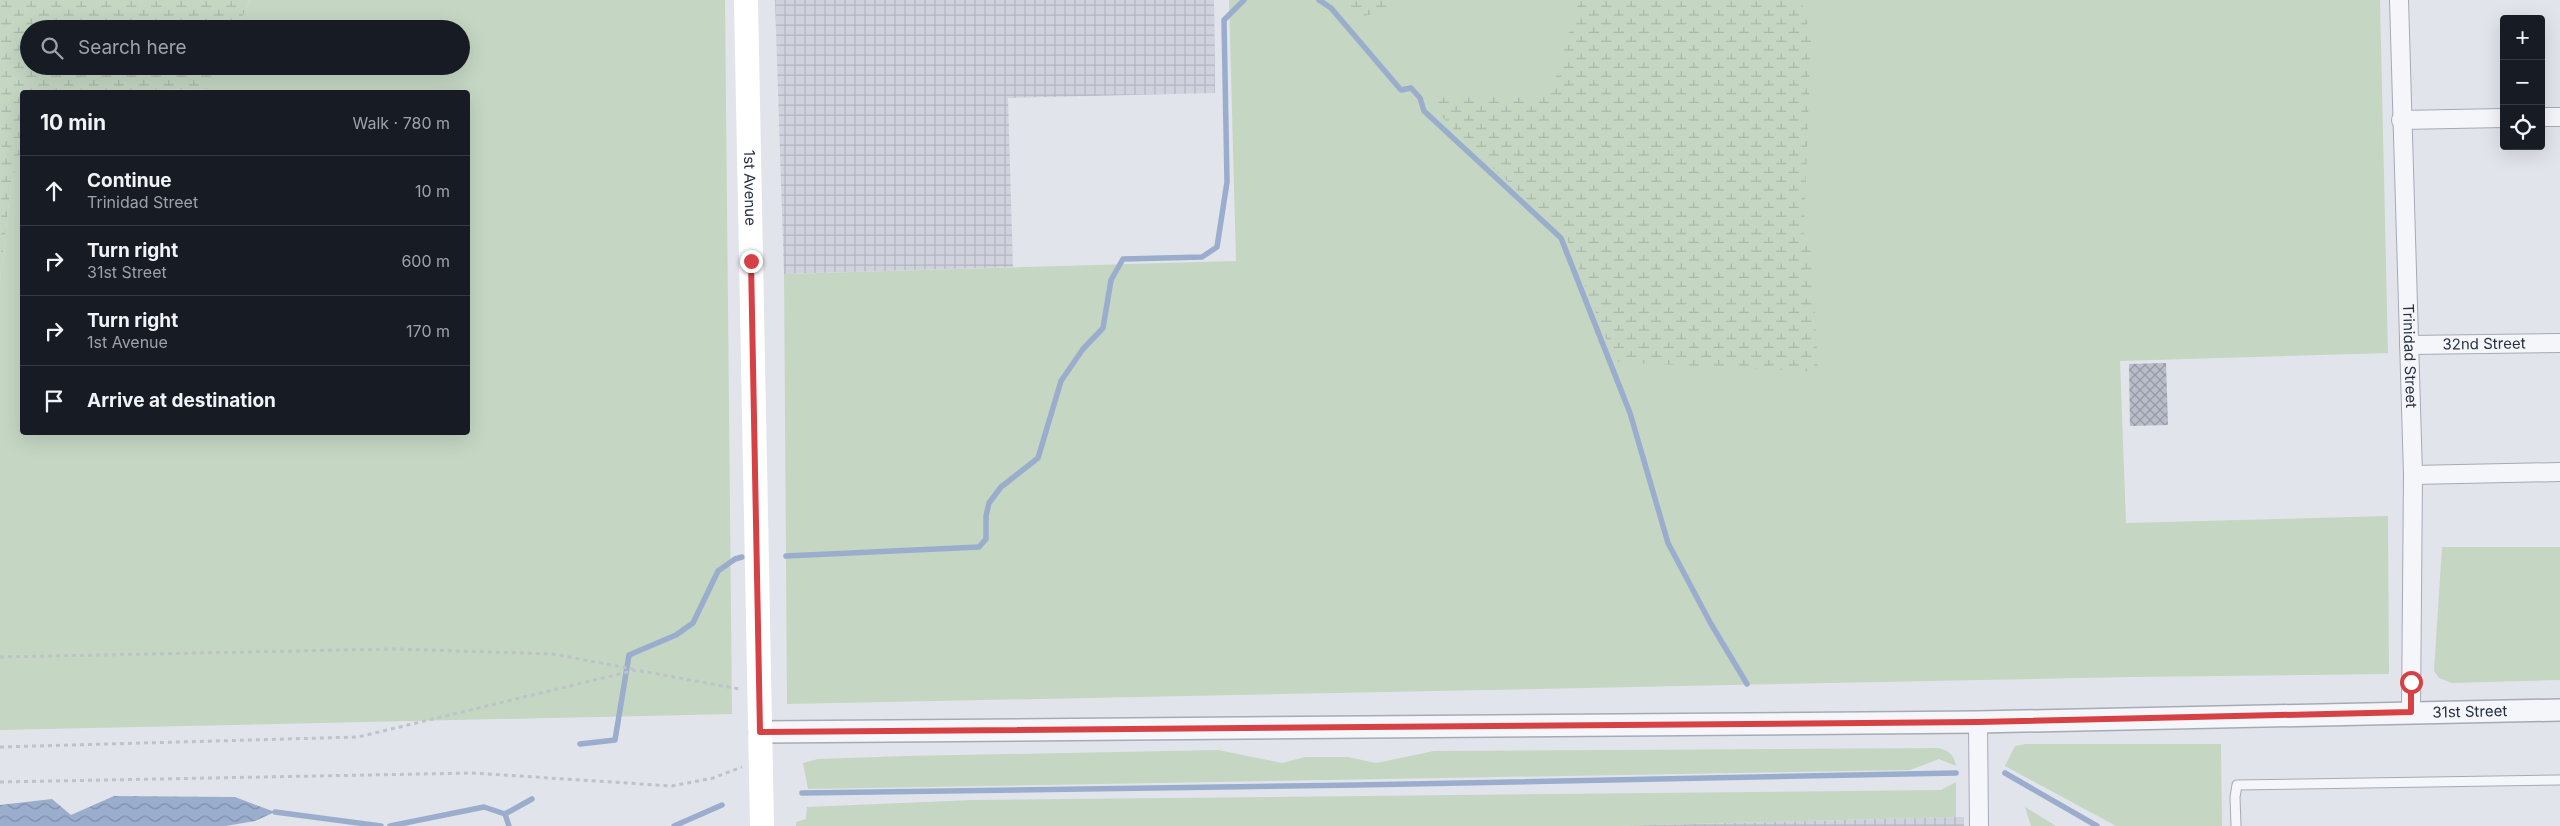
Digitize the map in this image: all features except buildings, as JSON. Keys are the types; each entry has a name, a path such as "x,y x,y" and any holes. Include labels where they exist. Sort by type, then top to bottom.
{"main road":[{"name":"1st Avenue","path":"746,0 762,826"}],"street":[{"name":"Trinidad Street","path":"2399,0 2401,120 2413,475 2411,712"},
{"path":"2545,117 2560,117"},
{"path":"2401,120 2500,118"},
{"name":"32nd Street","path":"2409,345 2560,343"},
{"path":"2413,475 2560,472"},
{"name":"31st Street","path":"760,732 1978,722 2560,710"},
{"path":"1978,722 1979,826"}],"lane":[{"path":"2236,826 2235,797 2237,785 2560,780"}],"path":[{"path":"0,657 395,649 553,654 760,693"},
{"path":"0,747 358,737 636,670"},
{"path":"0,782 473,773 672,786 713,778 761,759"}],"shaded area":[{"path":"775,0 1214,0 1215,93 1008,98 1013,267 784,274"},
{"path":"1964,817 1964,826 1614,826"}],"green space":[{"path":"0,0 250,0 241,20 20,20 20,75 217,75 211,89 20,90 20,166 12,176 0,281"},
{"path":"250,0 725,0 732,714 0,730 0,281 12,176 20,166 20,435 470,435 470,90 166,90 210,89 217,75 470,75 470,20 241,20"},
{"path":"1229,0 2380,0 2388,353 2120,361 2126,523 2388,516 2389,674 2131,677 787,704 784,274 1236,261"},
{"path":"1338,0 1394,0 1386,10 1361,17"},
{"path":"1579,0 1801,0 1811,37 1804,234 1812,255 1818,372 1615,362 1566,236 1475,151 1422,96 1550,97"},
{"path":"2442,547 2560,547 2560,680 2452,683 2439,678 2434,671"},
{"path":"2026,744 2221,744 2222,826 2116,826 2005,766 2015,746"},
{"path":"1938,748 1950,754 1956,766 1939,759 1910,770 808,789 803,763 818,759 907,756 1218,750 1282,763 1305,757 1348,757 1376,763 1434,751"},
{"path":"1956,782 1956,817 1614,826 796,826 796,822 806,819 807,807 973,800 1941,790"},
{"path":"2025,807 2056,826 2031,826"}],"water":[{"path":"114,796 235,797 275,812 255,821 226,826 0,826 0,805 52,799 71,815"}],"waterway":[{"path":"786,556 979,547 986,539 986,516 989,503 1001,487 1038,458 1061,381 1083,349 1103,328 1111,280 1123,259 1202,257 1217,247 1227,182 1224,20 1244,0"},
{"path":"1319,0 1331,8 1401,90 1411,88 1420,98 1424,111 1561,238 1630,413 1668,543 1711,624 1747,684"},
{"path":"580,744 615,740 629,655 676,635 693,623 718,571 735,559 742,557"},
{"path":"802,793 1358,785 1956,773"},
{"path":"2005,773 2097,826"},
{"path":"505,814 532,799"},
{"path":"674,826 722,805"},
{"path":"390,826 484,807 505,814 509,826"},
{"path":"275,812 381,826"}],"route":[{"path":"751,261 760,732 1978,722 2411,712 2411,682"}]}
